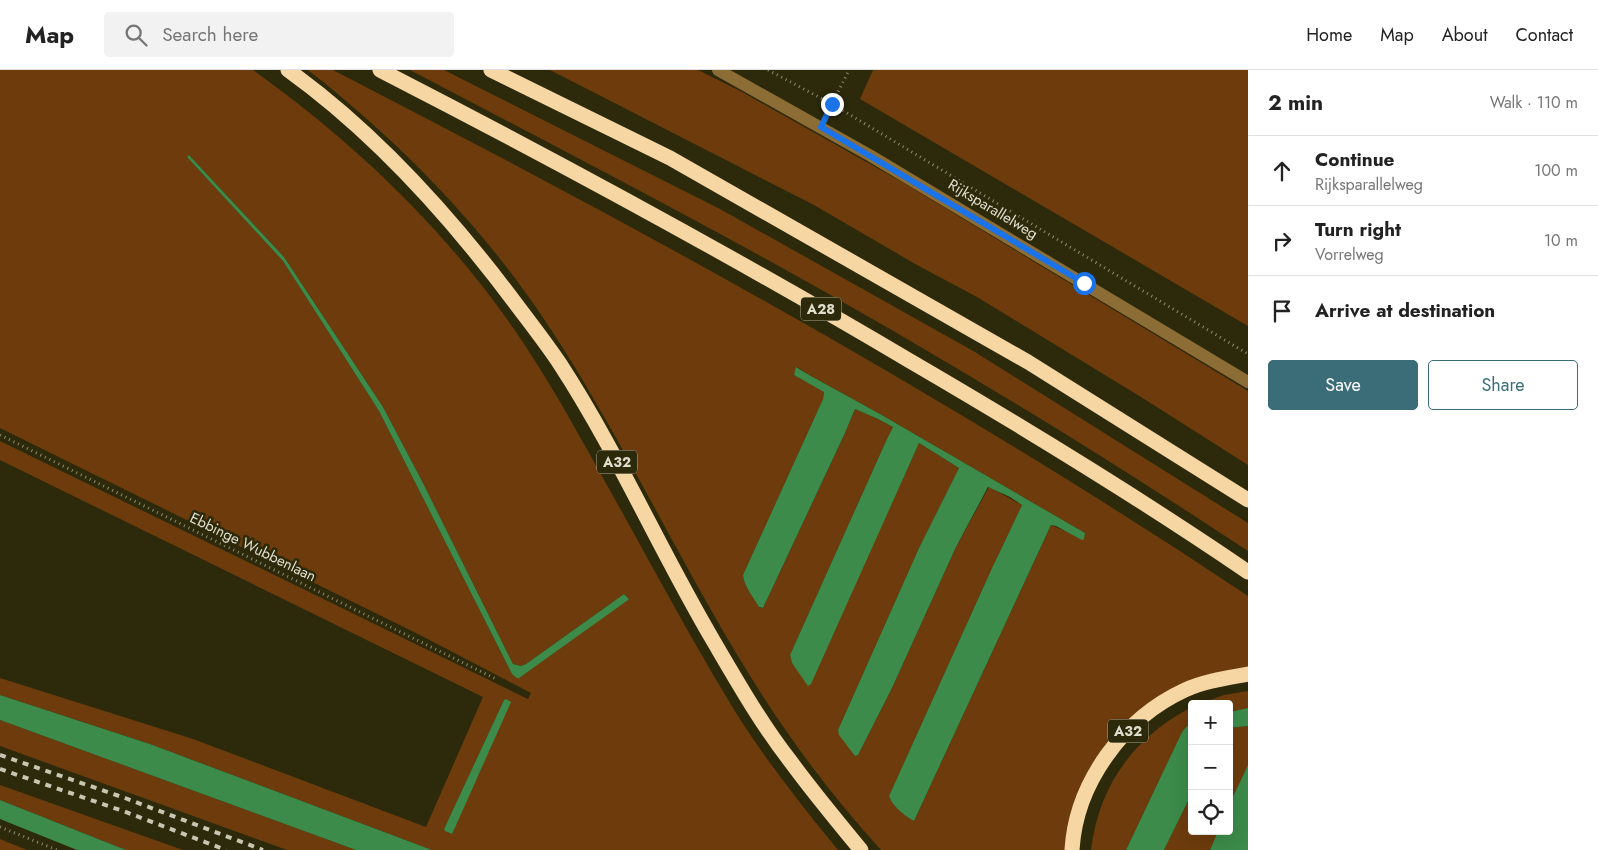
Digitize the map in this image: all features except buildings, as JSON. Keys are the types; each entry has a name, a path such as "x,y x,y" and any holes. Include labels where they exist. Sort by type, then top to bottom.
{"highway":[{"name":"A32","path":"288,70 332,104 384,152 440,210 486,263 537,332 559,363 589,412 713,641 761,719 790,761 861,850"},
{"name":"A28","path":"380,70 522,143 834,316 1061,450 1179,525 1248,572"},
{"path":"491,70 670,158 1028,362 1248,500"},
{"name":"A32","path":"1072,850 1074,829 1079,810 1094,775 1113,747 1138,721 1160,703 1186,689 1219,679 1248,674"}],"street":[{"name":"Rijksparallelweg","path":"718,70 821,127 1067,272 1248,382"}],"path":[{"name":"Rijksparallelweg","path":"768,70 832,104 1248,354"},
{"path":"821,127 849,70"},
{"name":"Ebbinge Wubbenlaan","path":"0,435 496,679"},
{"path":"0,826 57,850"}],"shaded area":[{"path":"0,70 253,70 324,125 392,185 453,251 509,322 580,436 739,718 779,776 838,850 432,850 150,744 0,695 0,678 193,739 426,827 483,697 0,460 0,441 528,699 531,693 420,635 0,428","holes":["189,155 284,257 383,407 513,664 521,666 526,664 624,594 629,599 512,674 379,411 283,261 187,157","506,699 452,834 445,831 444,829"]},
{"path":"308,70 333,70 683,256 912,386 1137,524 1248,596 1248,667 1205,676 1125,725 1066,850 881,850 825,784 759,691 694,580 598,406 546,322 521,287 495,252 437,187 375,126","holes":["797,367 1085,533 1084,539 1051,525 914,821 899,810 889,796 1022,505 989,487 956,547 892,688 858,755 855,756 838,730 919,548 959,468 919,443 808,685 792,663 790,655 893,427 855,409 763,608 760,608 747,588 743,575 823,399 824,391 794,375"]},
{"path":"410,70 444,70 720,209 975,352 1248,523 1248,551 1117,466 916,344 673,209"},
{"path":"550,70 698,70 742,92 902,182 1248,391 1248,465 977,297 917,265 814,205"},
{"path":"873,70 1248,70 1248,326 860,99"},
{"path":"189,155 284,257 383,407 513,664 521,666 526,664 624,594 628,600 519,678 512,674 379,411 283,261 187,157"},
{"path":"796,367 1085,533 1082,540 1051,525 914,821 896,807 889,796 1022,505 988,487 956,547 892,688 858,755 855,756 839,735 838,730 919,548 959,468 919,443 811,684 808,686 792,663 790,655 893,427 855,409 763,608 759,607 747,588 743,575 823,399 824,392 794,375"},
{"path":"1248,691 1248,708 1233,711 1233,700 1210,700 1224,695"},
{"path":"0,695 150,744 432,850 356,850 0,720"},
{"path":"506,699 511,702 453,832 452,834 445,831 444,829"},
{"path":"1248,708 1248,726 1233,728 1233,711"},
{"path":"1188,709 1188,726 1182,732 1126,850 1091,850 1095,826 1111,784 1137,748 1171,719"},
{"path":"0,720 356,850 287,850 0,746"},
{"path":"1188,726 1188,801 1164,850 1126,850 1182,732"},
{"path":"1248,726 1248,765 1233,797 1233,745 1233,728"},
{"path":"1248,765 1248,850 1210,850 1216,835 1233,835 1233,797"},
{"path":"0,785 183,850 126,850 0,800"},
{"path":"0,800 126,850 77,850 0,819"},
{"path":"1188,801 1188,835 1216,835 1210,850 1164,850"},
{"path":"0,839 27,850 0,850"}],"railway":[{"path":"0,755 125,798 263,850"},
{"path":"0,769 123,811 226,850"}],"route":[{"path":"832,104 821,127 1084,283"}]}
